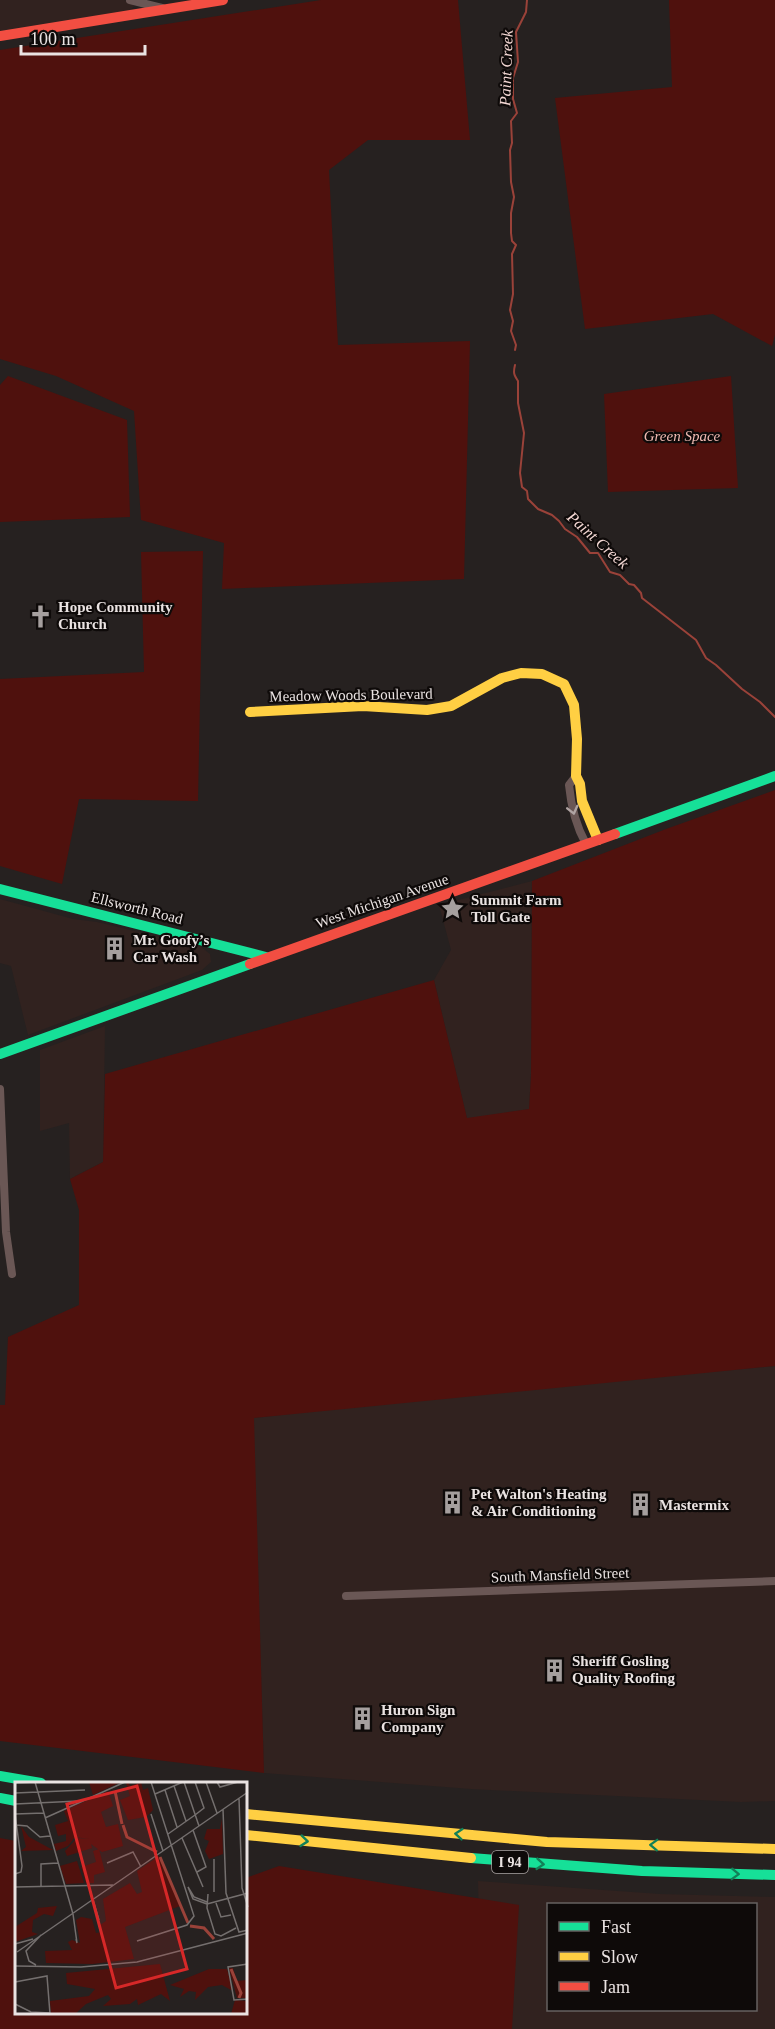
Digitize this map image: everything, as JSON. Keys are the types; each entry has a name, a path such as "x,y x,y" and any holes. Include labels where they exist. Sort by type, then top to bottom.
{"main road":[{"path":"0,36 223,0"},
{"name":"Meadow Woods Boulevard","path":"250,712 363,706 427,710 452,706 502,678 521,673 542,674 564,684 574,705 577,739 576,776 580,784 582,801 598,840"},
{"name":"West Michigan Avenue","path":"0,1054 775,776"},
{"name":"Ellsworth Road","path":"0,888 266,957"},
{"path":"0,1776 35,1782"},
{"path":"0,1798 15,1801"},
{"name":"I 94","path":"248,1814 547,1842 775,1849"},
{"name":"I 94","path":"248,1835 368,1849 592,1869 775,1875"}],"street":[{"path":"130,0 166,9"},
{"name":"Meadow Woods Boulevard","path":"576,776 569,785 571,805 586,844"},
{"path":"0,1089 6,1232 12,1274"},
{"name":"South Mansfield Street","path":"346,1596 775,1581"}],"shaded area":[{"path":"0,0 124,0 134,6 131,10 0,31"},
{"path":"532,881 529,1109 467,1119 434,980 451,950 439,905"},
{"path":"0,899 73,919 97,922 201,947 210,954 211,962 202,970 28,1035 11,966 0,963"},
{"path":"105,1026 103,1162 70,1179 69,1123 40,1131 40,1050"},
{"path":"775,1366 775,1801 741,1802 471,1789 264,1773 253,1418 485,1392"},
{"path":"478,1881 660,1894 775,1897 775,2029 481,2029"}],"green space":[{"path":"321,0 458,0 470,140 368,140 329,170 338,345 470,341 464,579 222,589 224,543 141,520 134,411 56,376 0,359 0,50"},
{"path":"669,0 775,0 775,335 772,346 713,314 585,329 555,98 672,87"},
{"path":"8,376 127,420 130,517 0,522 0,385"},
{"name":"Green Space","path":"731,376 738,488 608,492 604,394"},
{"path":"203,551 198,801 79,799 62,884 0,866 0,679 144,672 141,552"},
{"path":"775,790 775,1366 254,1418 264,1773 0,1741 0,1405 5,1405 8,1337 79,1305 79,1210 70,1179 103,1162 105,1074 434,980 467,1118 529,1109 532,881"},
{"path":"0,1838 15,1841 15,2014 248,2014 248,1877 279,1866 519,1905 512,2029 0,2029"}],"waterway":[{"name":"Paint Creek","path":"515,350 510,310 513,294 512,254 516,245 512,241 511,233 514,197 510,150 511,121 517,113 513,99 513,78 518,62 516,32 526,12 527,0"},
{"name":"Paint Creek","path":"515,365 514,374 518,381 518,403 524,433 520,473 522,487 527,491 528,499 538,509 559,521 590,553 598,553 610,572 620,575 629,584 634,585 642,598 696,640 706,658 775,717"}],"traffic: fast":[{"path":"615,834 775,776"},
{"path":"0,889 266,957"},
{"path":"0,1054 250,964"},
{"path":"0,1776 35,1782"},
{"path":"0,1798 15,1801"},
{"path":"471,1858 642,1871 775,1875"}],"traffic: slow":[{"path":"250,712 363,706 427,710 451,706 502,678 521,673 542,674 564,684 574,705 577,739 576,776 580,784 582,801 598,840"},
{"path":"248,1814 547,1842 775,1849"},
{"path":"248,1835 471,1858"}],"traffic: jam":[{"path":"0,36 223,0"},
{"path":"250,964 615,834"}],"place":[{"name":"Hope Community Church","path":"40,616"},
{"name":"Summit Farm Toll Gate","path":"453,909"},
{"name":"Mr. Goofy’s Car Wash","path":"115,949"},
{"name":"Pet Walton's Heating & Air Conditioning","path":"453,1503"},
{"name":"Mastermix","path":"641,1505"},
{"name":"Sheriff Gosling Quality Roofing","path":"554,1670"},
{"name":"Huron Sign Company","path":"363,1719"}]}
